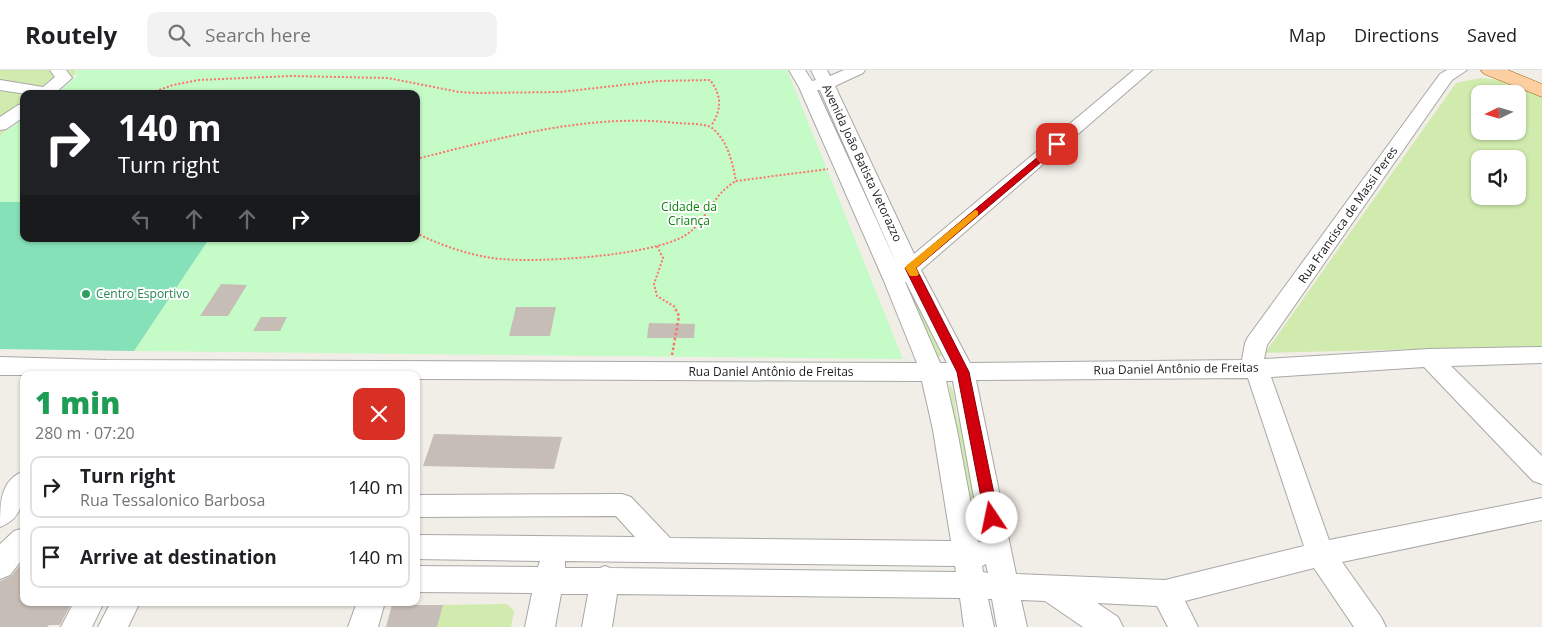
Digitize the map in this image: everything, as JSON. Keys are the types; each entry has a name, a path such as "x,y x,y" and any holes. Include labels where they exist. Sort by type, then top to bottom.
{"main road":[{"path":"1491,70 1542,90"},
{"path":"1500,70 1542,77"}],"street":[{"path":"50,90 64,78 58,70"},
{"path":"812,78 857,70"},
{"path":"902,274 1144,70"},
{"name":"Rua Francisca de Massi Peres","path":"1255,369 1253,358 1256,343 1446,77 1459,70"},
{"name":"Avenida João Batista Vetorazzo","path":"812,78 902,274 932,372 945,430 979,627"},
{"path":"0,85 29,90"},
{"path":"3,121 20,111"},
{"name":"Avenida João Batista Vetorazzo","path":"841,141 842,167 902,274 963,372 1012,627"},
{"name":"Rua Daniel Antônio de Freitas","path":"420,371 963,372 1255,369 1429,358 1540,357"},
{"path":"1429,358 1542,473"},
{"name":"Rua Daniel Antônio de Freitas","path":"0,366 87,371"},
{"path":"1255,369 1320,554 1371,627"},
{"path":"0,514 20,487"},
{"path":"420,506 622,505 664,550"},
{"path":"420,579 605,579 972,584 1165,593 1320,554 1542,509"},
{"path":"0,566 10,552 20,543"},
{"path":"420,547 999,554"},
{"path":"540,627 556,549"},
{"path":"597,627 605,579"},
{"path":"1048,587 1108,627"},
{"path":"1165,593 1183,627"},
{"path":"76,627 88,606"},
{"path":"113,627 124,606"},
{"path":"363,627 370,606"}],"path":[{"path":"156,90 215,79 264,76 366,76 408,80 453,91 474,93 571,92 686,78 710,80 719,91 720,108 718,117 711,126"},
{"path":"420,158 512,136 605,121 659,119 711,126 723,140 732,158 736,181"},
{"path":"420,234 433,242 498,259 587,256 657,246 685,236 728,184 736,181 842,167"},
{"path":"657,246 663,258 654,284 658,296 674,306 678,316 669,371"}],"green space":[{"path":"0,70 74,70 76,72 72,79 59,90 20,90 20,120 0,136"},
{"name":"Cidade da Criança","path":"76,70 787,70 903,359 134,351 207,242 420,242 420,90 61,90 77,76"},
{"path":"1481,78 1508,81 1517,85 1471,85 1471,140 1526,140 1526,89 1542,96 1542,346 1265,353 1456,83"},
{"path":"20,121 20,202 0,202 0,136"},
{"name":"Centro Esportivo","path":"0,202 20,202 20,242 207,242 134,351 0,349"},
{"path":"904,286 912,287 941,351 942,355 939,357 934,355"},
{"path":"949,384 954,394 957,417 962,427 977,489 971,500 977,539 973,538"},
{"path":"507,604 514,611 511,627 436,627 443,605"}],"building":[{"path":"221,284 247,285 228,316 200,316"},
{"path":"516,307 556,307 550,336 509,336"},
{"path":"261,317 287,317 280,331 253,331"},
{"path":"649,323 695,324 694,338 647,338"},
{"path":"434,434 562,437 554,469 423,466"},
{"path":"20,565 20,606 70,606 60,625 49,625 47,627 0,627 0,581 11,576"},
{"path":"443,605 437,627 386,627 392,606"}],"slow traffic":[{"path":"914,274 910,268 975,213"}],"place":[{"name":"Centro Esportivo","path":"86,294"}],"route":[{"path":"992,518 963,372 910,268 1057,144"}]}
